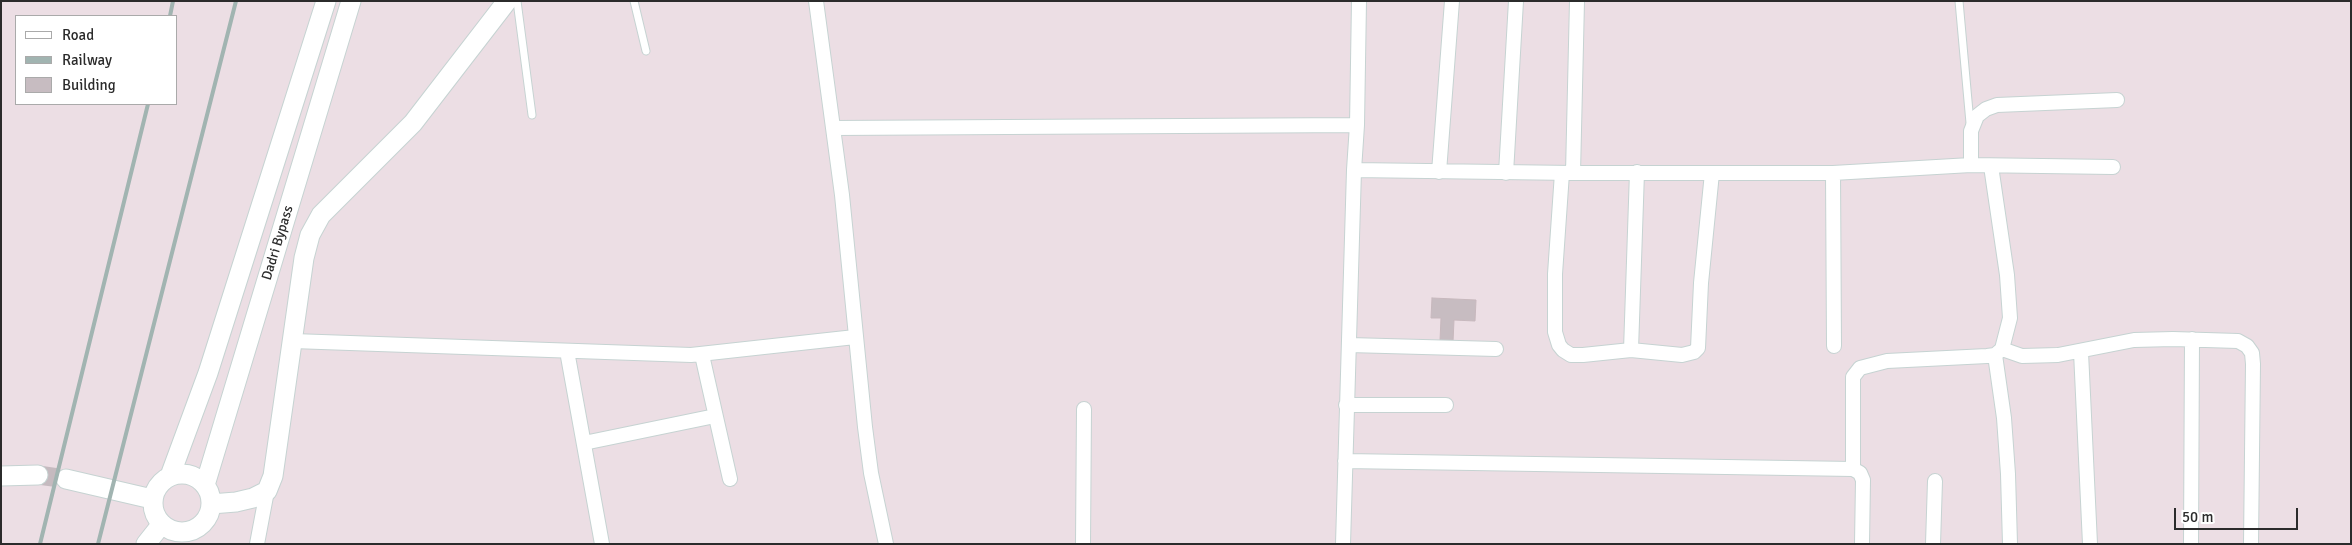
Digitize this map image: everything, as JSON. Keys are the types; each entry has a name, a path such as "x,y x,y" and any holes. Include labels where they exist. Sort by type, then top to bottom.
{"main road":[{"name":"Dadri Bypass","path":"152,498 155,489 170,476 208,373 326,1"},
{"name":"Dadri Bypass","path":"205,486 351,1"},
{"path":"211,504 236,502 253,498 267,490 273,476 304,258 310,235 321,215 413,123 507,1"},
{"path":"66,478 152,498 155,517 161,525 179,532 197,528 209,513 211,504 210,494 205,486 189,474 170,476"},
{"path":"1,476 38,475"},
{"path":"146,544 161,525"}],"street":[{"path":"816,1 842,195 855,337 871,473 886,544"},
{"path":"1343,544 1346,404 1357,125 1359,1"},
{"path":"1439,172 1452,1"},
{"path":"1506,172 1516,1"},
{"path":"1577,1 1568,173 1555,274 1555,332 1559,345 1563,350 1571,355 1630,350 1682,354 1694,352 1698,348 1701,283 1712,173"},
{"path":"1970,166 1971,131 1977,116 1986,109 1997,105 2117,100"},
{"path":"833,128 1357,125"},
{"path":"1354,170 1568,173 1833,173 1970,166 2113,167"},
{"path":"1991,166 2007,275 2010,318 1999,352 2007,456 2010,544"},
{"path":"1630,350 1636,172"},
{"path":"1833,173 1834,346"},
{"path":"293,341 702,355 855,337"},
{"path":"1853,469 1853,377 1860,368 1887,361 1999,352 2022,356 2080,352 2134,340 2192,339 2238,341 2252,353 2254,364 2251,544"},
{"path":"2191,544 2192,339"},
{"path":"1349,345 1496,349"},
{"path":"567,351 602,544"},
{"path":"2080,352 2090,544"},
{"path":"702,355 730,479"},
{"path":"1346,404 1446,405"},
{"path":"1083,544 1084,409"},
{"path":"584,443 715,416"},
{"path":"1345,461 1853,469 1860,473 1863,480 1862,544"},
{"path":"1933,544 1935,482"},
{"path":"257,544 267,490"}],"lane":[{"path":"517,1 532,115"},
{"path":"634,1 646,51"},
{"path":"1959,1 1971,131"}],"building":[{"path":"1432,298 1476,300 1475,321 1454,320 1453,342 1440,341 1441,318 1431,318"}],"tunnel":[{"path":"38,475 66,479"}],"railway":[{"path":"170,15 173,1"},
{"path":"98,544 236,1"},
{"path":"40,544 148,105"}]}
